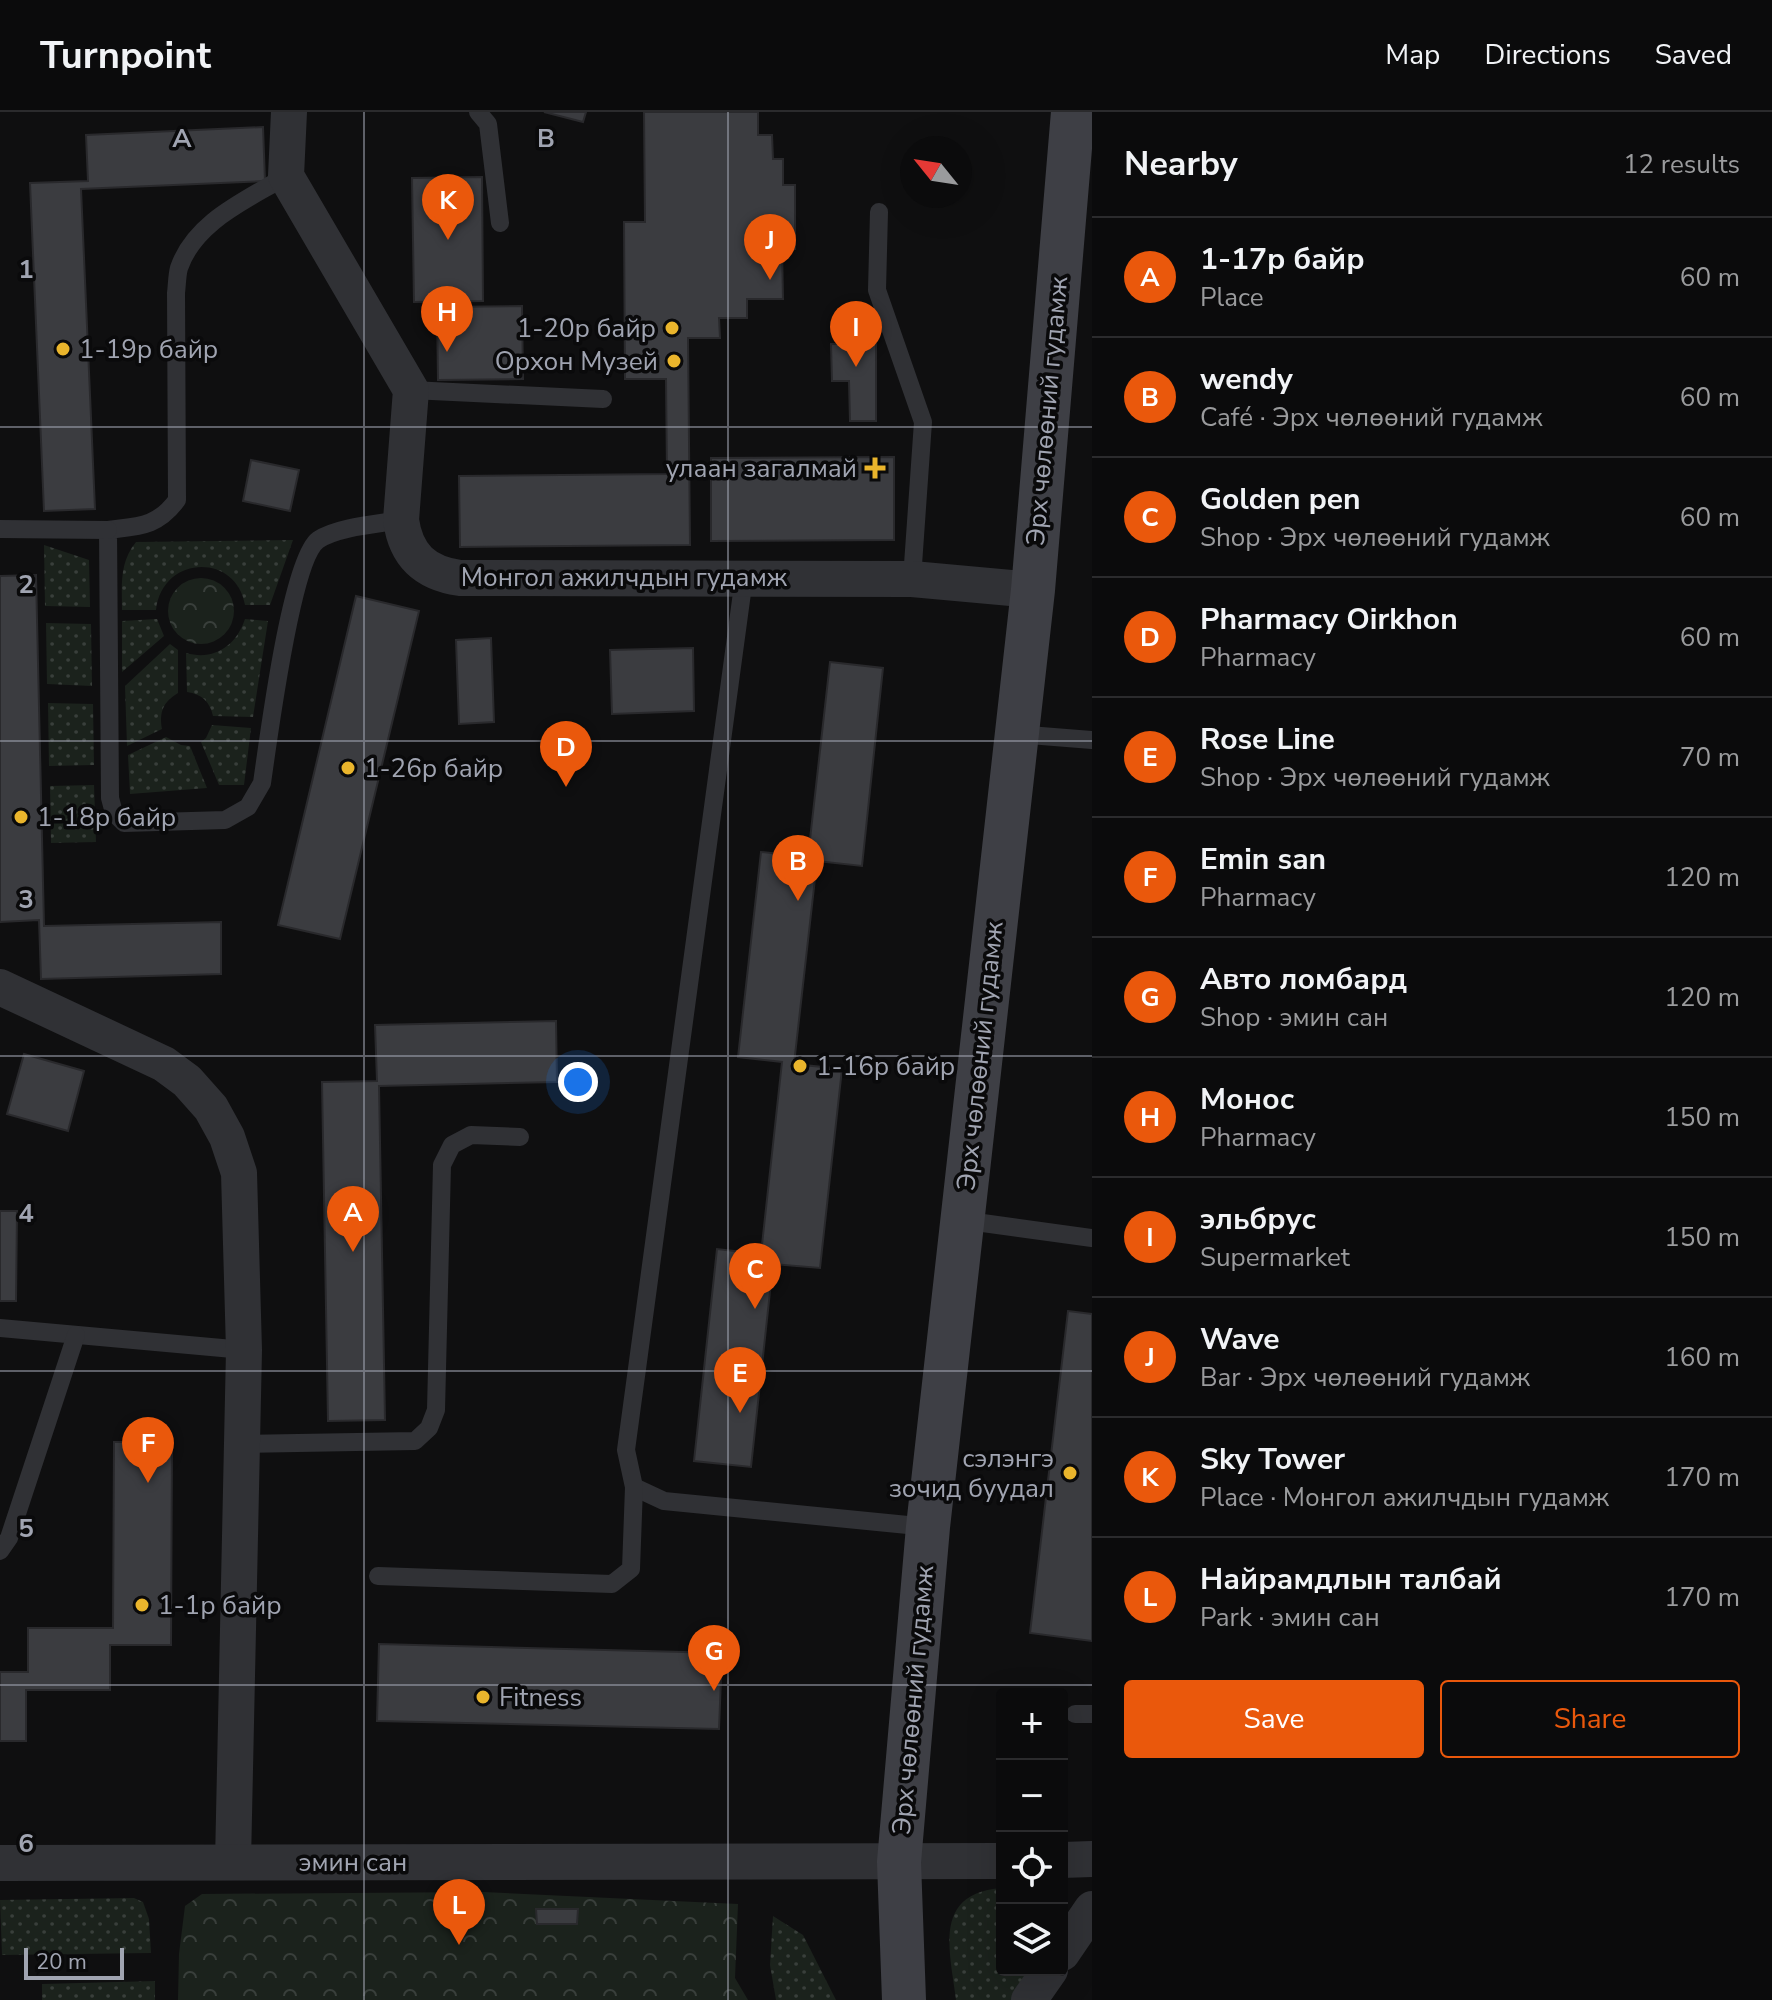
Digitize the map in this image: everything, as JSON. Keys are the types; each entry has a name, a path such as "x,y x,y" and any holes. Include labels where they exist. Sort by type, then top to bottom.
{"main road":[{"name":"Эрх чөлөөний гудамж","path":"904,2000 899,1862 928,1527 1033,590 1073,112"}],"street":[{"path":"289,112 286,176 411,390"},
{"name":"Монгол ажилчдын гудамж","path":"411,390 401,520 403,533 410,550 423,565 440,575 460,578 912,579 1033,590"},
{"path":"0,987 164,1064 187,1081 211,1108 227,1137 239,1173 244,1350 233,1862"},
{"path":"1068,1860 1092,1859"},
{"name":"эмин сан","path":"0,1863 996,1861"},
{"path":"1068,1944 1092,1909"},
{"path":"1029,2000 1046,1976"}],"lane":[{"path":"478,112 488,124 500,223"},
{"path":"0,529 108,530 147,525 166,515 177,500 176,293 179,268 195,240 219,216 286,176"},
{"path":"879,212 877,290 923,422 912,579"},
{"path":"411,390 603,399"},
{"path":"108,530 110,798 114,813 124,823 225,820 248,807 262,783 290,612 304,560 315,542 330,534 401,520"},
{"path":"378,1576 612,1584 631,1569 634,1487 626,1450 744,578"},
{"path":"1016,734 1092,740"},
{"path":"241,1444 415,1441 429,1428 436,1410 442,1165 452,1145 471,1135 520,1137"},
{"path":"961,1220 1092,1238"},
{"path":"0,1328 244,1350"},
{"path":"0,1551 9,1538 76,1335"},
{"path":"634,1487 664,1501 928,1527"}],"green space":[{"path":"293,540 270,605 245,605 239,588 228,576 214,569 199,567 184,570 171,579 161,592 156,610 122,610 124,566 136,542"},
{"path":"44,545 89,560 90,607 45,606"},
{"path":"201,578 214,580 224,588 232,598 232,624 224,634 214,642 201,644 188,642 178,634 170,624 168,611 170,598 178,588 188,580"},
{"path":"157,619 164,636 122,672 122,621"},
{"path":"245,619 268,621 253,717 213,716 204,700 187,692 186,653 206,655 223,649 236,637"},
{"path":"46,623 91,624 92,686 47,684"},
{"path":"170,644 178,650 178,693 163,708 162,729 127,746 125,686"},
{"path":"48,703 93,704 94,765 49,766"},
{"path":"212,725 251,728 244,785 219,785 201,742"},
{"path":"166,737 190,746 207,788 130,794 128,755"},
{"path":"94,785 96,842 51,843 50,786"},
{"path":"996,1889 996,1976 1036,1976 1021,2000 956,2000 950,1928 955,1913 964,1901 980,1892"},
{"path":"483,1892 738,1904 735,1978 748,2000 178,2000 179,1954 185,1906 202,1894"},
{"path":"134,1898 143,1902 149,1919 151,1953 2,1955 0,1900"},
{"path":"773,1916 803,1935 836,2000 776,2000 770,1965"},
{"path":"155,1981 155,2000 42,2000 42,1984"}],"building":[{"path":"544,112 586,112 583,122"},
{"name":"1-20р байр","path":"644,112 758,112 758,135 772,135 773,159 783,159 783,185 795,185 795,249 782,249 783,299 747,299 747,318 719,318 720,338 688,338 690,545 460,547 459,476 667,474 666,379 625,379 624,222 645,222"},
{"name":"1-19р байр","path":"263,127 265,181 81,189 95,509 44,511 30,183 88,181 86,135"},
{"path":"482,177 483,301 414,302 412,178"},
{"path":"522,306 523,379 438,380 437,307"},
{"path":"831,344 876,344 876,421 850,421 849,381 832,381"},
{"path":"894,457 894,540 711,541 711,458"},
{"path":"251,460 299,470 290,511 243,501"},
{"name":"1-18р байр","path":"36,575 44,926 221,922 221,974 41,979 39,920 0,922 0,576"},
{"name":"1-26р байр","path":"356,596 419,611 340,939 278,925"},
{"path":"491,638 494,722 459,724 456,640"},
{"path":"693,648 694,711 612,714 610,650"},
{"name":"1-16р байр","path":"830,662 883,668 862,866 817,861 794,1064 842,1069 820,1268 773,1264 751,1467 694,1461 717,1249 761,1254 782,1062 738,1057 761,852 808,857"},
{"path":"556,1021 557,1082 379,1086 385,1420 328,1421 322,1082 377,1081 375,1025"},
{"path":"24,1054 84,1071 68,1131 7,1114"},
{"path":"0,1211 17,1211 16,1301 0,1301"},
{"name":"сэлэнгэ зочид буудал","path":"1068,1311 1092,1314 1092,1641 1030,1633"},
{"name":"1-1р байр","path":"114,1442 172,1442 171,1645 110,1645 110,1690 26,1690 26,1741 0,1741 0,1672 28,1672 28,1628 113,1628"},
{"path":"379,1644 722,1653 719,1729 377,1721"},
{"path":"536,1909 578,1909 577,1924 537,1924"}],"place":[{"name":"Sky Tower","path":"448,240"},
{"name":"Wave","path":"770,280"},
{"name":"1-20р байр","path":"672,328"},
{"name":"1-19р байр","path":"63,349"},
{"name":"Монос","path":"447,352"},
{"name":"Орхон Myзей","path":"674,361"},
{"name":"эльбрус","path":"856,367"},
{"name":"улаан загалмай","path":"875,468"},
{"name":"1-26р байр","path":"348,768"},
{"name":"Pharmacy Oirkhon","path":"566,787"},
{"name":"1-18р байр","path":"21,817"},
{"name":"wendy","path":"798,901"},
{"name":"1-16р байр","path":"800,1066"},
{"name":"1-17р байр","path":"353,1252"},
{"name":"Golden pen","path":"755,1309"},
{"name":"Rose Line","path":"740,1413"},
{"name":"сэлэнгэ зочид буудал","path":"1070,1473"},
{"name":"Emin san","path":"148,1483"},
{"name":"1-1р байр","path":"142,1605"},
{"name":"Авто ломбард","path":"714,1691"},
{"name":"Fitness","path":"483,1697"},
{"name":"Найрамдлын талбай","path":"459,1945"}]}
